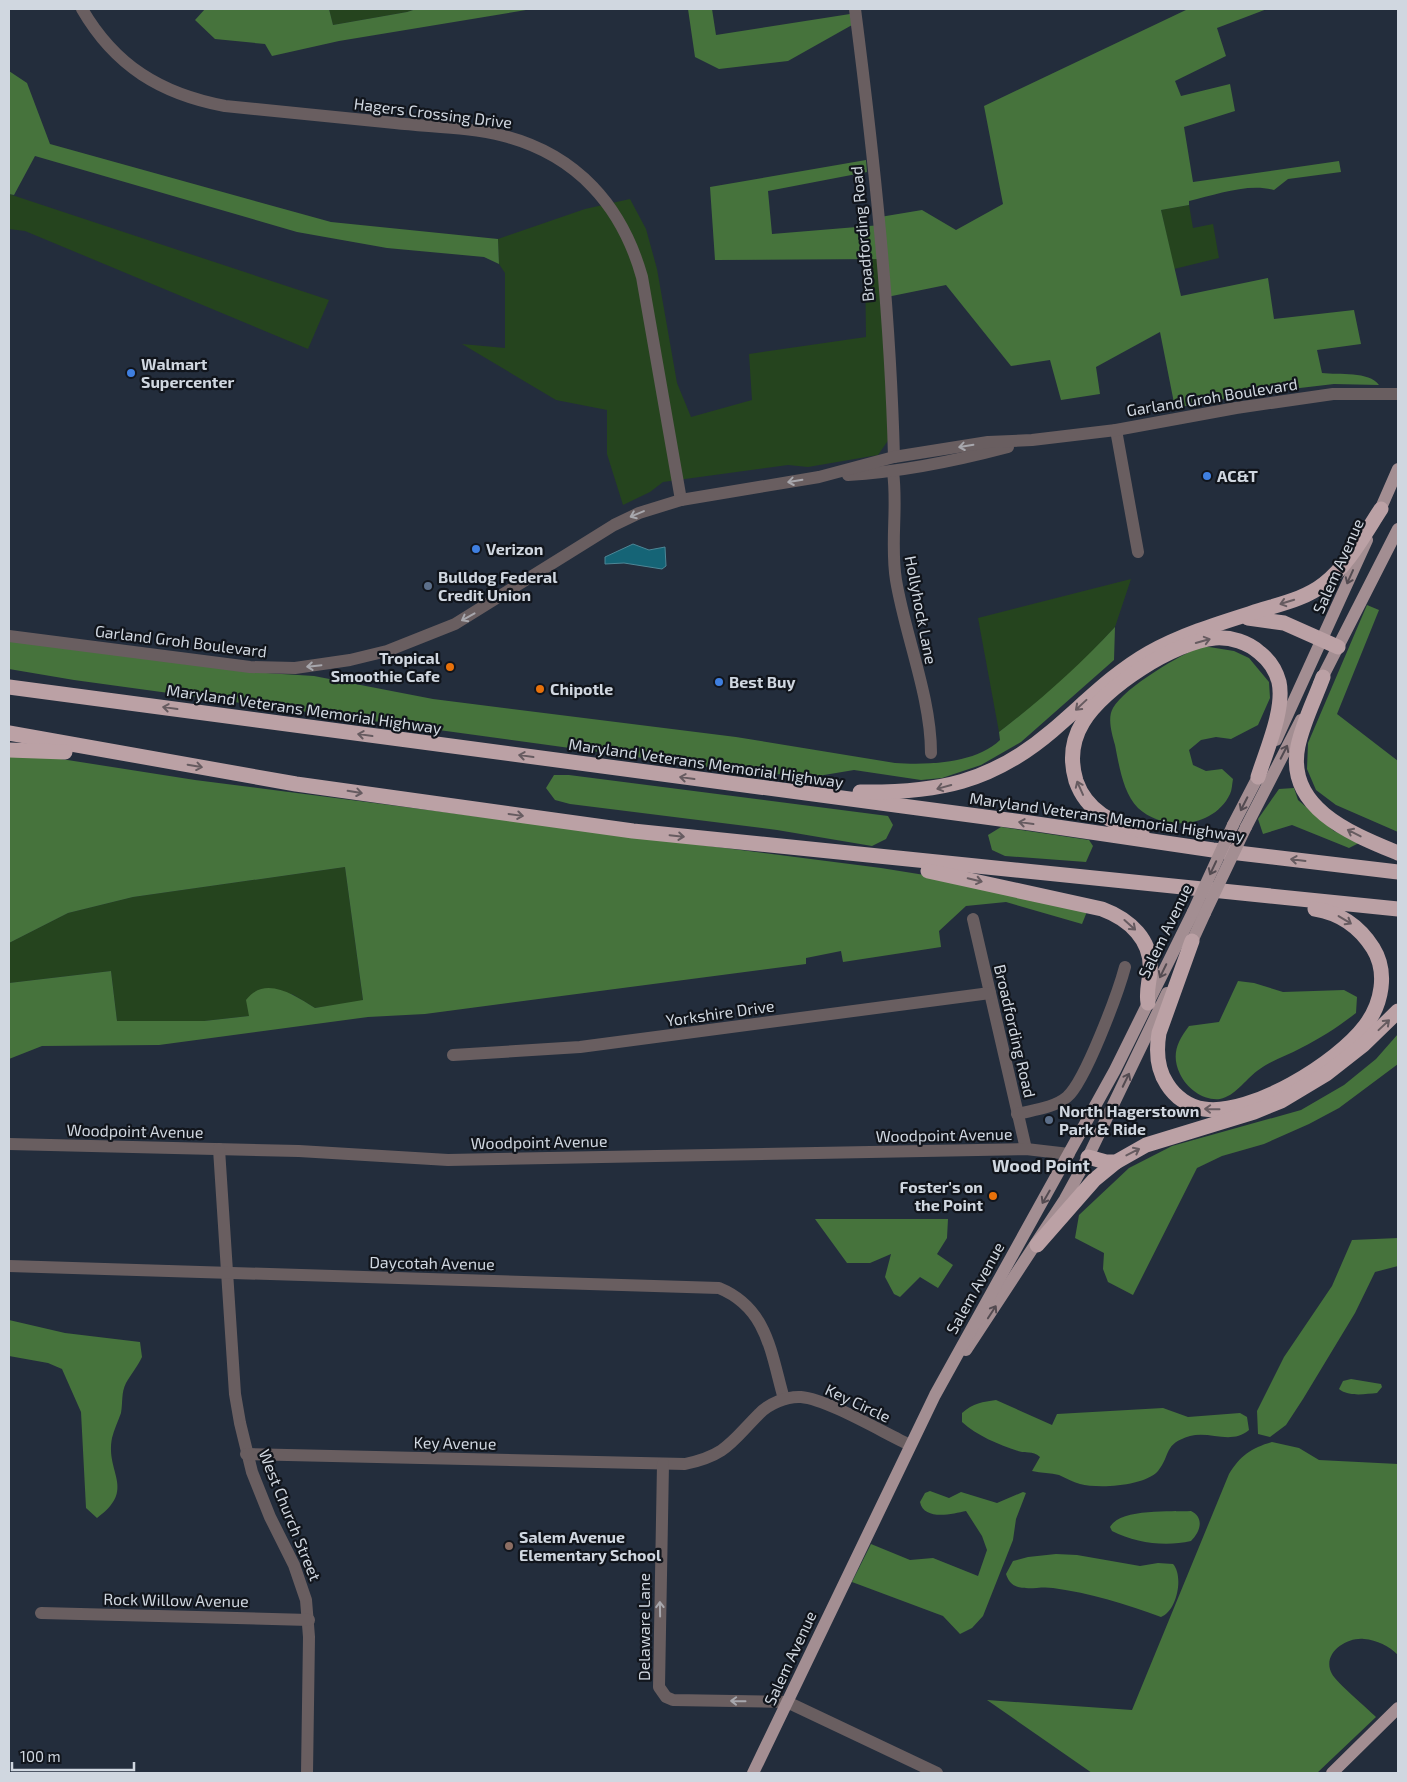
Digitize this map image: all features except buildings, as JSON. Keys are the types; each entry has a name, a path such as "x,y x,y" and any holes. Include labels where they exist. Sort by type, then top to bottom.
{"highway":[{"path":"736,784 890,793 937,789 960,783 1006,764 1030,749 1098,689 1139,658 1179,637 1299,598 1323,585 1344,564 1381,509"},
{"path":"1235,618 1284,622 1338,647"},
{"path":"1213,850 1128,828 1110,822 1098,814 1080,790 1072,762 1073,747 1083,722 1106,696 1162,658 1202,640 1215,638 1237,640 1249,645 1267,659 1279,682 1278,712 1258,777"},
{"path":"1323,676 1299,744 1297,771 1305,796 1326,816 1342,827 1398,853"},
{"name":"Maryland Veterans Memorial Highway","path":"9,687 1213,850 1398,872"},
{"path":"9,733 306,785 554,821 841,853 1398,910"},
{"path":"9,750 48,750 164,761"},
{"path":"841,853 968,879 1113,913 1132,926 1145,945 1150,972 1146,990 1148,1003"},
{"path":"1192,941 1157,1046 1160,1070 1164,1080 1171,1090 1190,1105 1202,1109 1228,1109 1276,1091 1319,1066 1366,1026 1378,1003 1382,978 1381,964 1376,952 1358,929 1348,920 1323,910 1230,893"},
{"path":"1037,1245 1094,1180 1116,1162 1146,1145 1254,1112 1307,1087 1351,1054 1398,1011"},
{"path":"1088,1157 1106,1162 1116,1162"}],"main road":[{"name":"Salem Avenue","path":"1240,826 1258,777 1323,639 1398,469"},
{"name":"Salem Avenue","path":"753,1773 935,1395 976,1316 1069,1154 1148,1003 1199,912 1240,826 1323,676 1398,529"},
{"name":"Salem Avenue","path":"935,1395 1037,1245 1088,1157 1192,941 1199,912"},
{"path":"1069,1154 1088,1157"},
{"path":"1332,1773 1398,1708"}],"street":[{"name":"Hagers Crossing Drive","path":"82,9 101,38 132,69 170,90 196,100 225,106 502,136 540,149 569,166 591,184 608,203 624,228 635,251 642,277 682,500"},
{"name":"Broadfording Road","path":"855,9 877,206 892,396 894,457"},
{"name":"Garland Groh Boulevard","path":"9,636 250,667 295,668 333,663 387,651 455,624 482,609 614,525 639,513 682,500 819,477 894,457 988,442 1032,440 1116,430 1236,408 1333,394 1398,394"},
{"path":"1116,430 1138,552"},
{"name":"Garland Groh Boulevard","path":"819,477 893,472 957,460 1032,440"},
{"path":"851,475 894,457 957,460"},
{"name":"Hollyhock Lane","path":"893,472 895,490 892,531 896,578 928,721 931,753"},
{"name":"Broadfording Road","path":"973,919 1016,1114 1026,1149"},
{"path":"1016,1114 1054,1105 1074,1090 1118,991 1125,967"},
{"name":"Yorkshire Drive","path":"453,1055 580,1048 990,993"},
{"name":"Woodpoint Avenue","path":"9,1144 219,1150 448,1160 1026,1149 1069,1154"},
{"name":"West Church Street","path":"219,1150 235,1394 246,1454 260,1493 301,1583 309,1620 307,1773"},
{"name":"Daycotah Avenue","path":"9,1266 228,1274 704,1286 719,1288 741,1300 758,1318 766,1336 784,1399"},
{"name":"Key Circle","path":"663,1464 685,1464 712,1456 739,1438 760,1412 784,1399 798,1396 810,1398 910,1445"},
{"name":"Key Avenue","path":"246,1454 663,1464"},
{"name":"Delaware Lane","path":"663,1464 659,1687 666,1697 673,1700 787,1702"},
{"name":"Rock Willow Avenue","path":"41,1613 309,1620"},
{"path":"787,1702 937,1773"}],"green space":[{"path":"205,9 329,9 333,25 416,9 532,9 339,41 272,56 265,44 215,39 195,20"},
{"path":"329,9 416,9 333,25"},
{"path":"688,9 712,9 716,35 850,14 852,25 788,61 719,69 695,57"},
{"path":"1188,9 1267,9 1217,28 1226,56 1175,81 1181,96 1230,84 1235,111 1184,127 1193,182 1339,161 1341,172 1288,179 1274,190 1264,188 1242,189 1189,201 1189,205 1161,210 1181,296 1268,278 1274,319 1354,310 1361,344 1317,350 1322,373 1353,374 1368,378 1379,385 1334,384 1258,393 1175,408 1160,332 1096,367 1100,394 1061,400 1050,360 1011,366 946,285 887,297 883,259 715,260 710,187 866,160 867,172 768,191 772,234 881,225 880,217 922,210 956,230 1003,204 984,106"},
{"path":"9,71 27,83 50,144 331,222 498,239 499,264 484,257 387,248 297,232 35,156 14,195 9,194"},
{"path":"9,194 329,300 308,349 25,231 9,229"},
{"path":"630,199 646,229 657,269 677,383 691,417 752,400 749,354 866,337 865,259 883,259 896,429 878,455 808,467 788,465 663,482 650,492 623,505 607,454 607,410 556,400 462,344 505,348 505,273 499,264 498,239 585,209"},
{"path":"1189,205 1193,228 1213,224 1219,258 1174,269 1161,210"},
{"path":"1131,579 1115,627 1076,669 999,732 978,618"},
{"path":"1367,605 1379,610 1337,714 1398,761 1398,832 1336,805 1316,790 1307,769 1308,743"},
{"path":"1115,627 1114,660 1021,742 981,765 942,778 921,780 854,770 812,777 730,770 74,680 9,669 9,640 266,673 314,676 433,699 736,737 895,763 921,764 964,758 990,748 1000,740 999,732 1059,682"},
{"path":"1203,646 1234,651 1249,658 1269,682 1270,698 1258,725 1231,739 1216,737 1201,740 1189,750 1193,765 1206,771 1222,769 1233,779 1231,792 1223,805 1213,814 1201,820 1188,823 1161,821 1149,816 1138,808 1125,787 1111,731 1110,716 1119,700 1141,681 1181,656"},
{"path":"42,756 195,780 881,868 962,881 1088,909 1082,924 1006,902 966,906 939,931 941,947 843,962 841,951 806,958 806,964 425,1014 368,1017 159,1045 42,1046 9,1059 9,983 111,971 117,1021 204,1021 249,1016 246,1000 262,989 271,988 289,993 315,1008 363,1000 345,867 133,897 68,913 9,943 9,757"},
{"path":"554,775 569,775 888,816 893,825 886,839 872,846 777,830 570,804 555,800 546,788"},
{"path":"1294,788 1298,800 1334,831 1359,843 1349,848 1292,825 1263,834 1258,819 1279,789"},
{"path":"1001,827 1089,840 1093,846 1086,862 1005,856 992,850 988,835"},
{"path":"345,867 363,1001 315,1008 292,994 249,1016 204,1021 117,1021 111,971 9,983 9,943 68,913 133,897"},
{"path":"1238,981 1254,983 1283,992 1344,990 1357,997 1356,1013 1316,1040 1262,1067 1230,1095 1220,1099 1208,1098 1197,1093 1183,1079 1177,1067 1177,1049 1181,1038 1189,1026 1219,1022"},
{"path":"1398,1034 1398,1064 1339,1108 1264,1144 1222,1156 1197,1168 1133,1295 1108,1282 1103,1269 1104,1253 1075,1238 1079,1215 1129,1168 1172,1146 1301,1110 1344,1085 1376,1059"},
{"path":"815,1219 948,1219 947,1238 937,1254 953,1265 938,1288 920,1277 900,1297 894,1294 885,1277 891,1254 870,1263 847,1263"},
{"path":"1398,1238 1398,1266 1375,1272 1355,1313 1286,1425 1270,1437 1258,1434 1257,1411 1284,1357 1332,1286 1352,1240"},
{"path":"9,1320 65,1333 140,1342 142,1357 124,1387 121,1413 112,1438 112,1461 117,1480 115,1498 109,1508 97,1518 86,1508 81,1412 62,1369 48,1363 9,1356"},
{"path":"1351,1379 1381,1384 1382,1387 1377,1393 1362,1394 1347,1393 1339,1389 1343,1381"},
{"path":"996,1400 1052,1425 1057,1414 1163,1408 1188,1417 1240,1413 1247,1417 1249,1430 1235,1437 1198,1435 1181,1439 1171,1446 1162,1465 1152,1476 1121,1485 1088,1485 1077,1483 1059,1475 1032,1471 1040,1457 996,1443 962,1422 962,1413 970,1407 982,1402"},
{"path":"1272,1442 1299,1448 1319,1460 1398,1464 1398,1655 1382,1644 1364,1639 1350,1641 1337,1648 1330,1660 1329,1667 1332,1674 1376,1717 1317,1773 1092,1773 987,1700 1132,1710 1229,1474 1237,1462 1247,1454 1258,1447"},
{"path":"930,1491 949,1498 961,1492 997,1503 1023,1492 1026,1493 1016,1519 1013,1540 983,1616 972,1628 960,1634 943,1616 852,1582 871,1544 910,1560 933,1558 978,1576 987,1550 982,1536 966,1511 939,1515 927,1512 920,1502 925,1493"},
{"path":"1160,1511 1191,1511 1200,1521 1199,1529 1191,1541 1181,1543 1161,1544 1141,1541 1112,1531 1110,1527 1116,1521 1135,1514"},
{"path":"1056,1554 1077,1555 1140,1566 1158,1563 1173,1564 1178,1576 1175,1601 1167,1613 1161,1617 1121,1603 1067,1590 1018,1587 1012,1584 1006,1574 1013,1561 1028,1557"}],"water":[{"path":"633,544 649,550 665,547 666,566 662,569 624,563 605,564 605,557"}],"place":[{"name":"Walmart Supercenter","path":"131,373"},
{"name":"AC&T","path":"1207,476"},
{"name":"Verizon","path":"476,549"},
{"name":"Bulldog Federal Credit Union","path":"428,586"},
{"name":"Tropical Smoothie Cafe","path":"450,667"},
{"name":"Best Buy","path":"719,682"},
{"name":"Chipotle","path":"540,689"},
{"name":"North Hagerstown Park & Ride","path":"1049,1120"},
{"name":"Foster's on the Point","path":"993,1196"},
{"name":"Salem Avenue Elementary School","path":"509,1546"}],"district":[{"name":"Wood Point","path":"1041,1166"}]}
